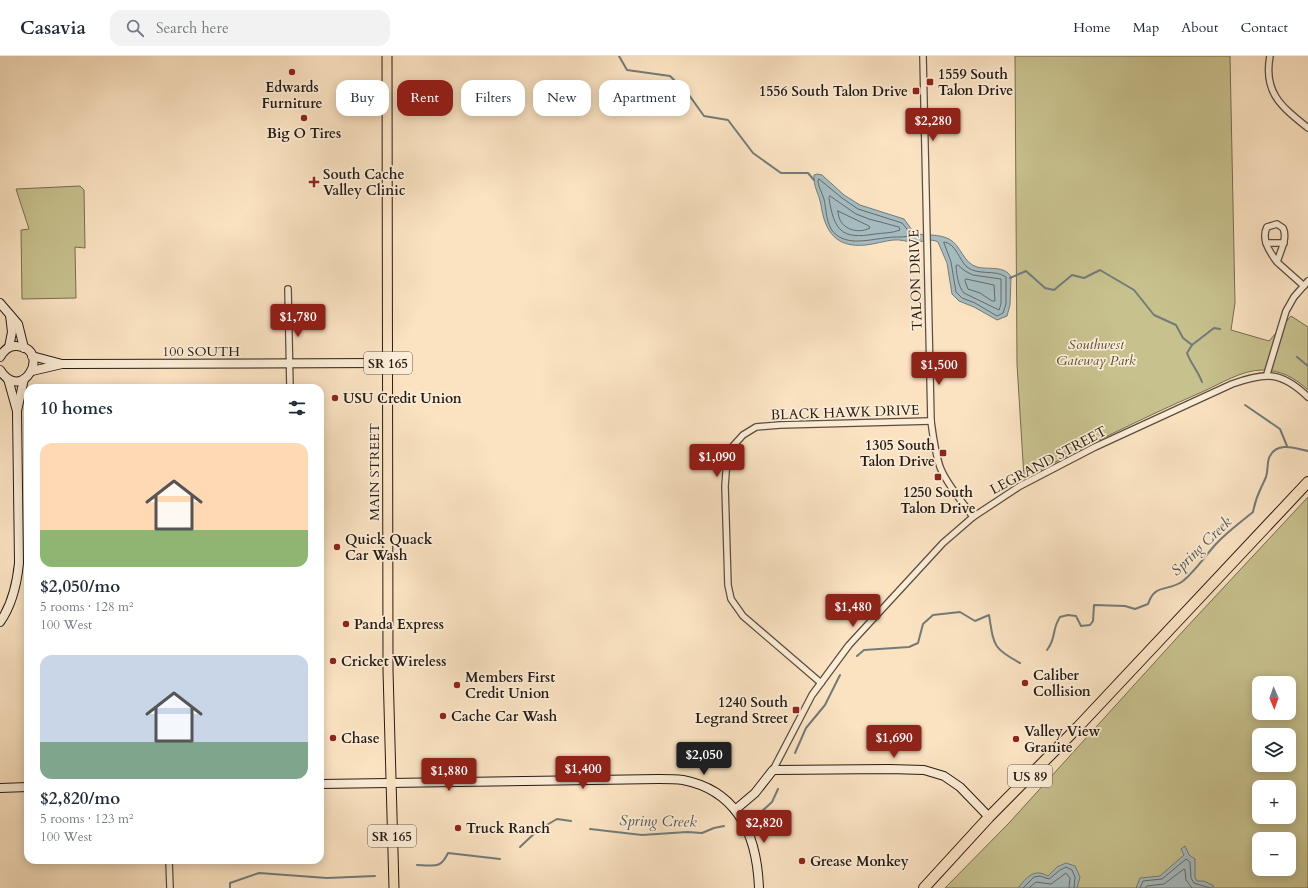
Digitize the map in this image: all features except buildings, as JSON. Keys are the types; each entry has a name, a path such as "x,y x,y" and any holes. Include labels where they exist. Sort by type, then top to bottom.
{"highway":[{"name":"US 89","path":"924,888 989,817 1078,727 1308,482"}],"main road":[{"name":"MAIN STREET","path":"387,56 388,670 394,888"}],"street":[{"name":"TALON DRIVE","path":"923,56 931,421 935,447 941,468 948,483 973,517"},
{"path":"1270,56 1270,86 1276,99 1284,108 1308,128"},
{"path":"1276,262 1284,243 1286,232 1284,228 1277,224 1267,227 1265,232 1266,243 1276,262 1306,283 1294,297 1286,311 1267,374 1285,380 1308,397"},
{"path":"1266,243 1284,243"},
{"path":"288,289 290,384"},
{"path":"0,303 18,324 24,348"},
{"path":"0,357 9,347 12,332 10,314"},
{"path":"8,379 19,381 24,379 32,371 32,356 24,348 19,346 9,347"},
{"name":"100 SOUTH","path":"32,356 62,364"},
{"name":"100 SOUTH","path":"32,371 62,364 388,363"},
{"path":"0,370 8,379 17,411"},
{"name":"LEGRAND STREET","path":"735,810 755,793 774,770 812,695 850,645 932,555 973,517 1020,486 1095,448 1232,384 1267,374"},
{"path":"0,622 6,613 17,581 19,563 17,411 24,379"},
{"name":"BLACK HAWK DRIVE","path":"821,683 743,616 731,599 727,573 725,486 727,460 733,446 742,434 756,427 787,424 931,421"},
{"path":"774,770 924,770 944,776 960,787 989,817"},
{"path":"324,784 659,779 683,780 705,787 735,810 748,830 755,849 758,865 759,888"},
{"path":"0,788 24,788"},
{"path":"169,864 170,888"}],"green space":[{"name":"Southwest Gateway Park","path":"1015,56 1230,56 1235,303 1231,330 1269,341 1291,316 1308,327 1308,390 1293,378 1275,371 1262,370 1247,372 1231,378 1090,444 1024,478 1017,364"},
{"path":"80,186 84,190 85,248 75,247 76,298 22,299 21,230 29,229 16,189"},
{"path":"1308,497 1308,888 945,888 1009,823 1184,630"}],"water":[{"path":"814,175 822,175 844,195 860,205 904,219 915,234 936,235 949,239 956,245 968,262 972,265 981,268 1001,269 1008,273 1011,277 1010,305 1007,316 997,320 974,307 959,301 952,294 947,263 938,242 933,240 915,242 890,240 866,245 856,245 847,244 840,241 829,230 823,215 814,183"},
{"path":"1185,846 1189,855 1195,859 1195,877 1197,881 1204,881 1214,886 1211,888 1136,888 1140,878 1160,876 1184,855 1181,849"},
{"path":"1066,863 1075,866 1080,877 1077,888 1018,888 1031,875 1039,873 1048,876 1057,867"}],"waterway":[{"path":"619,56 627,70 670,76 689,95 704,116 728,120 753,153 781,173 808,173 814,180"},
{"path":"1010,278 1026,271 1045,288 1054,290 1072,275 1084,278 1100,270 1134,290 1154,315 1176,325 1183,338 1192,345 1187,353 1202,382"},
{"path":"1192,345 1214,328 1220,329"},
{"path":"1297,357 1308,366"},
{"path":"1245,405 1280,429 1287,446"},
{"name":"Spring Creek","path":"1047,650 1052,641 1057,622 1060,617 1068,615 1076,616 1081,626 1090,625 1093,621 1094,605 1125,606 1135,609 1148,604 1151,597 1158,590 1183,581 1229,531 1253,512 1257,497 1266,477 1268,460 1272,453 1276,449 1286,447 1308,451"},
{"name":"Spring Creek","path":"857,656 864,650 909,647 918,643 923,624 933,615 960,612 975,621 989,615 996,645 1004,653 1020,663"},
{"name":"Spring Creek","path":"795,753 806,728 825,705 840,675"},
{"name":"Spring Creek","path":"761,812 772,802 778,789"},
{"name":"Spring Creek","path":"520,847 538,830 557,819 571,821"},
{"name":"Spring Creek","path":"590,829 642,835 687,832 702,833 724,826"},
{"name":"Spring Creek","path":"417,865 432,866 439,864 448,853 500,859"},
{"name":"Spring Creek","path":"230,888 230,883 259,873 327,878 375,876"}],"place":[{"name":"Edwards Furniture","path":"292,72"},
{"name":"1559 South Talon Drive","path":"930,82"},
{"name":"1556 South Talon Drive","path":"916,91"},
{"name":"Big O Tires","path":"304,118"},
{"name":"South Cache Valley Clinic","path":"314,182"},
{"name":"USU Credit Union","path":"335,398"},
{"name":"1305 South Talon Drive","path":"943,453"},
{"name":"1250 South Talon Drive","path":"938,477"},
{"name":"Quick Quack Car Wash","path":"337,547"},
{"name":"Panda Express","path":"346,624"},
{"name":"Cricket Wireless","path":"333,661"},
{"name":"Caliber Collision","path":"1025,683"},
{"name":"Members First Credit Union","path":"457,685"},
{"name":"1240 South Legrand Street","path":"796,710"},
{"name":"Cache Car Wash","path":"443,716"},
{"name":"Chase","path":"333,738"},
{"name":"Valley View Granite","path":"1016,739"},
{"name":"Truck Ranch","path":"458,828"},
{"name":"Grease Monkey","path":"802,861"}]}
